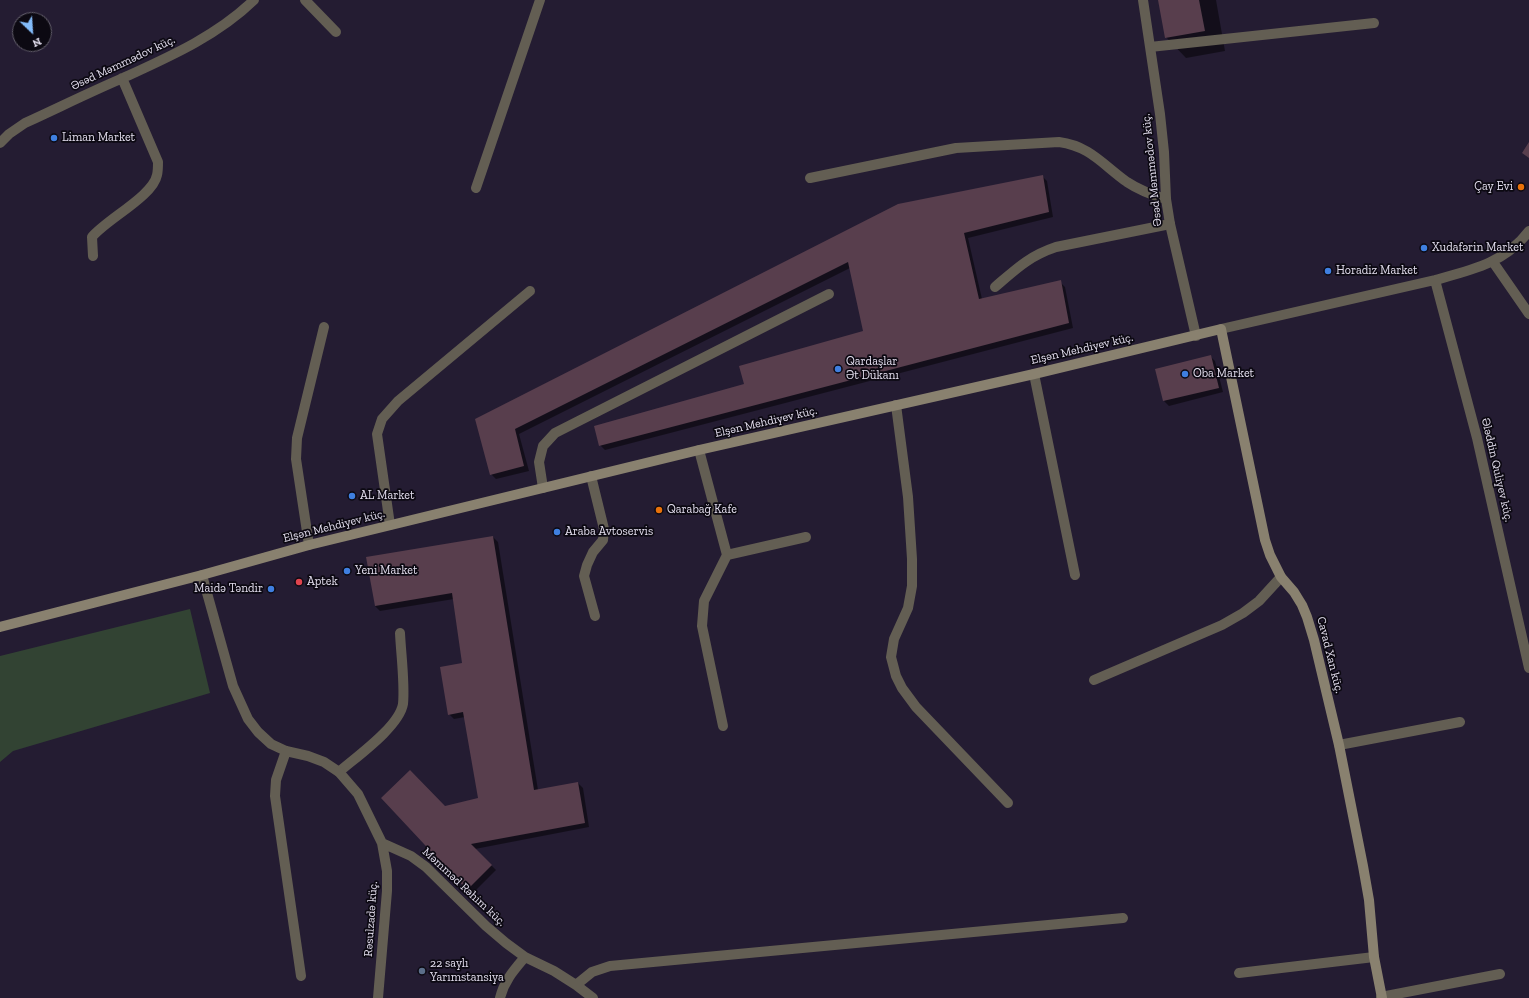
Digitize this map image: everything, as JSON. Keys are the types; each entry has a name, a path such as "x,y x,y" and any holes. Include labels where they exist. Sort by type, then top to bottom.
{"street":[{"name":"Əsəd Məmmədov küç.","path":"0,143 9,134 25,123 160,61 196,42 224,25 254,0"},
{"path":"305,0 336,32"},
{"path":"476,188 540,0"},
{"name":"Əsəd Məmmədov küç.","path":"1143,0 1160,122 1166,199 1170,224 1196,336"},
{"path":"1150,47 1374,22"},
{"path":"93,256 92,237 99,228 149,190 157,176 158,162 122,78"},
{"path":"810,178 956,148 1059,142 1071,144 1086,150 1127,182 1151,194 1166,199"},
{"path":"995,287 1020,265 1040,252 1056,247 1170,224"},
{"name":"Elşən Mehdiyev küç.","path":"0,627 202,575 309,545 591,476 1435,280 1493,262 1527,237"},
{"path":"1493,262 1529,314"},
{"name":"Ələddin Quliyev küç.","path":"1435,280 1477,438 1529,668"},
{"path":"390,525 377,434 382,419 398,401 530,291"},
{"path":"543,488 539,462 543,446 555,433 829,294"},
{"path":"309,545 296,459 297,438 324,327"},
{"name":"Cavad Xan küç.","path":"1221,329 1265,540 1270,555 1281,577 1294,592 1307,617 1339,745 1364,866 1374,957 1381,997"},
{"path":"1034,374 1075,575"},
{"path":"896,406 908,497 912,559 912,586 908,608 894,639 891,657 896,676 902,688 916,707 1008,803"},
{"path":"699,450 727,555 704,601 702,626 723,726"},
{"path":"591,476 604,529 603,540 593,552 584,576 595,616"},
{"path":"727,555 806,538"},
{"path":"202,575 226,665 237,698 248,719 258,732 272,744 286,751 308,756 324,762 339,772 358,794 382,843"},
{"path":"1094,680 1222,625 1249,609 1259,601 1281,577"},
{"path":"339,772 372,744 394,722 402,705 400,633"},
{"path":"1339,745 1460,722"},
{"path":"286,751 276,780 275,796 301,976"},
{"name":"Məmməd Rəhim küç.","path":"382,843 411,856 426,867 486,926 525,957 554,971 593,998"},
{"name":"Rəsulzadə küç.","path":"378,998 387,891 382,843"},
{"path":"576,985 592,972 610,966 1123,918"},
{"path":"500,998 502,988 508,977 525,957"},
{"path":"1239,973 1374,957"},
{"path":"1381,997 1500,974"}],"green space":[{"path":"190,609 210,693 13,751 0,762 0,656"}],"building":[{"path":"1158,0 1199,0 1205,31 1165,38"},
{"path":"1529,142 1529,158 1522,153"},
{"path":"1043,175 1049,212 964,233 979,299 1061,280 1069,323 599,446 594,426 744,384 739,366 863,331 848,262 515,429 524,466 490,475 475,419 898,204"},
{"path":"1211,355 1219,388 1163,401 1155,369"},
{"path":"493,536 534,790 578,782 585,823 471,844 492,865 467,890 381,798 410,770 445,806 478,798 463,712 448,715 440,667 462,663 452,593 375,606 366,557"}],"place":[{"name":"Liman Market","path":"54,138"},
{"name":"Çay Evi","path":"1521,187"},
{"name":"Xudafərin Market","path":"1424,248"},
{"name":"Horadiz Market","path":"1328,271"},
{"name":"Qardaşlar Ət Dükanı","path":"838,369"},
{"name":"Oba Market","path":"1185,374"},
{"name":"AL Market","path":"352,496"},
{"name":"Qarabağ Kafe","path":"659,510"},
{"name":"Araba Avtoservis","path":"557,532"},
{"name":"Yeni Market","path":"347,571"},
{"name":"Aptek","path":"299,582"},
{"name":"Maidə Təndir","path":"271,589"},
{"name":"22 saylı Yarımstansiya","path":"422,971"}]}
